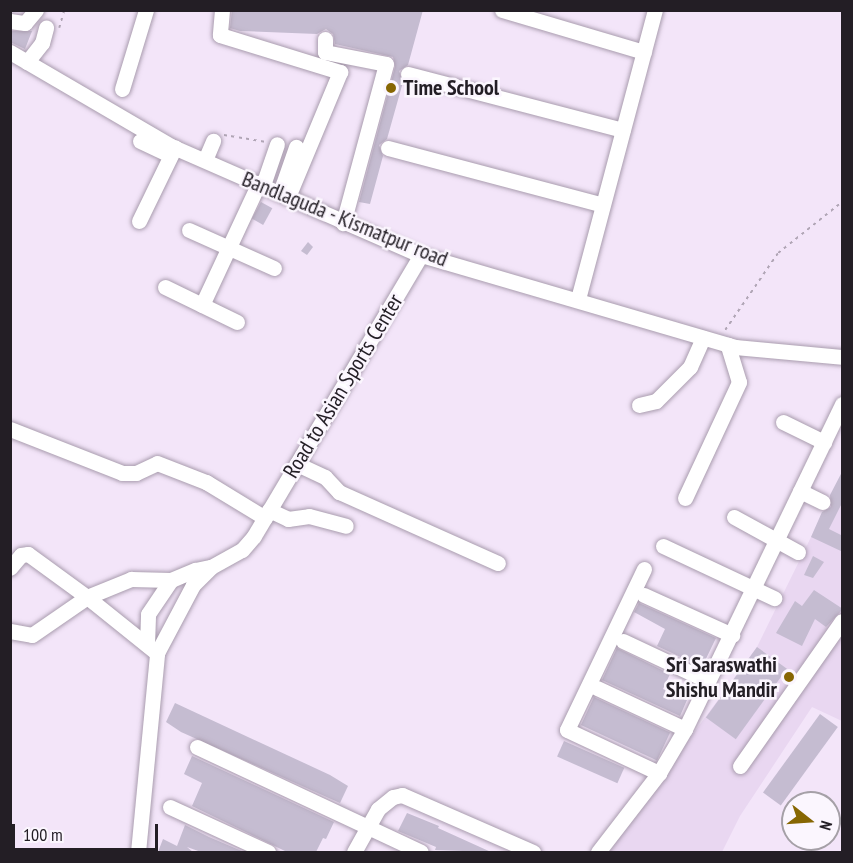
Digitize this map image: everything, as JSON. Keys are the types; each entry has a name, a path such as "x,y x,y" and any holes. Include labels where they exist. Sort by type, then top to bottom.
{"street":[{"path":"27,62 44,35 18,22 36,10"},
{"path":"122,89 146,10"},
{"path":"222,10 220,35 340,72 284,195"},
{"path":"502,10 644,52"},
{"path":"578,299 655,10"},
{"path":"325,39 325,52 386,64 344,223"},
{"name":"Bandlaguda - Kismatpur road","path":"10,52 173,151 205,160 421,255 578,299 715,341 843,357"},
{"path":"408,74 623,130"},
{"path":"138,220 173,151 140,141"},
{"path":"205,160 213,141"},
{"path":"202,305 261,184 272,147"},
{"path":"284,195 296,147"},
{"path":"388,148 603,205"},
{"path":"189,230 274,268"},
{"name":"Road to Asian Sports Center","path":"212,567 242,550 267,514 421,255"},
{"path":"165,287 237,322"},
{"path":"639,405 656,401 715,341 739,382 685,498"},
{"path":"598,852 659,773 685,729 843,404"},
{"path":"783,422 824,442"},
{"path":"10,429 122,473 136,473 157,463 206,482 267,514 288,519 309,516 346,526"},
{"path":"297,464 325,477 339,492 498,563"},
{"path":"800,491 823,502"},
{"path":"734,517 798,552"},
{"path":"663,546 774,598"},
{"path":"10,568 21,555 28,554 152,649"},
{"path":"10,632 32,635 87,597 130,579 171,580 195,570 212,567"},
{"path":"152,649 193,585 212,567"},
{"path":"644,569 567,730 659,773"},
{"path":"138,852 152,649 148,614 171,580"},
{"path":"644,595 732,635"},
{"path":"740,766 843,621"},
{"path":"623,640 708,681"},
{"path":"597,688 685,729"},
{"path":"197,747 422,852"},
{"path":"354,852 366,826 385,801 402,795 533,852"},
{"path":"170,807 268,852"}],"path":[{"path":"213,141 225,134 255,138 272,147"},
{"path":"715,341 733,322 749,291 778,253 843,202"}],"shaded area":[{"name":"Sri Saraswathi Shishu Mandir","path":"842,474 842,721 812,707 740,816 722,852 606,852 757,647"}],"building":[{"name":"Time School","path":"232,10 423,10 408,65 399,71 403,82 387,139 379,145 383,156 370,204 359,202 395,67 393,57 335,44 333,34 326,29 317,34 240,31 230,28"},
{"path":"12,31 32,31 25,49 10,42"},
{"path":"261,202 272,208 263,225 252,219"},
{"path":"308,242 313,247 307,255 301,251"},
{"path":"843,470 843,501 829,529 843,536 843,552 811,537 822,512 831,507 830,495"},
{"path":"813,556 824,562 813,578 804,575"},
{"path":"814,590 843,609 826,627 815,619 802,646 776,633 795,601 802,606"},
{"path":"639,603 716,638 702,667 657,646 665,629 634,612"},
{"path":"757,647 787,669 736,739 706,717"},
{"path":"617,648 670,674 663,689 687,700 680,716 602,680"},
{"path":"594,697 670,732 657,761 581,725"},
{"path":"175,703 330,775 348,786 340,803 181,732 166,722"},
{"path":"820,714 838,727 791,791 781,791 781,805 763,792"},
{"path":"564,741 624,768 617,783 557,757"},
{"path":"192,756 334,822 326,839 323,838 316,852 287,852 192,806 202,783 184,774"},
{"path":"407,813 491,852 435,850 436,847 398,831"},
{"path":"185,825 244,852 201,852 187,847 193,852 158,852 163,839 177,846"}],"place":[{"name":"Time School","path":"391,88"},
{"name":"Sri Saraswathi Shishu Mandir","path":"789,677"}]}
